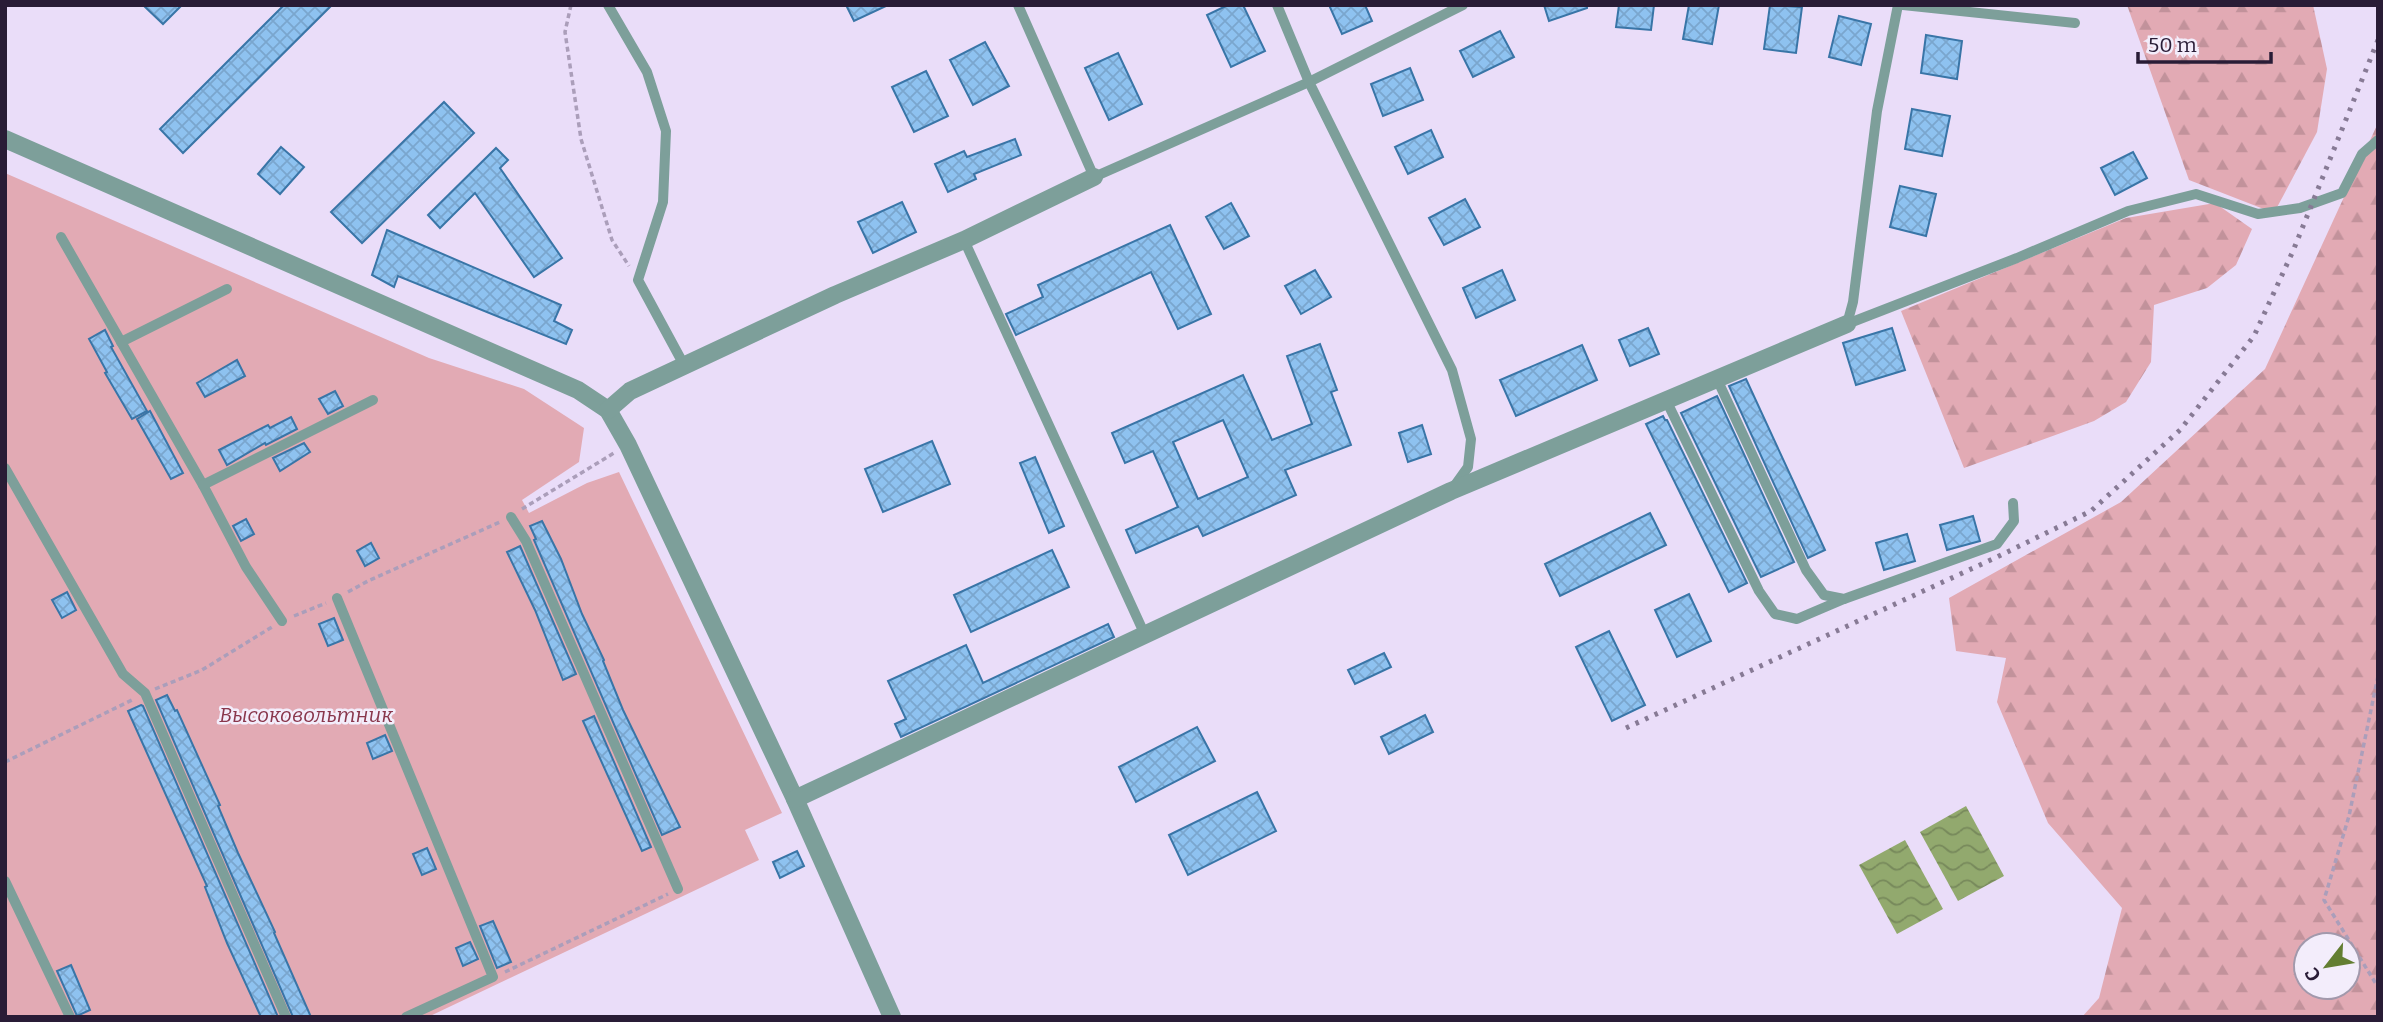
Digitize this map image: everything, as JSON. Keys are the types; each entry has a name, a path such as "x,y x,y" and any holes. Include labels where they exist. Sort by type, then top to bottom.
{"street":[{"path":"5,139 578,390 608,410 628,445 795,799 892,1017"},
{"path":"608,410 630,391 684,365 835,295 964,240 1094,177"},
{"path":"795,799 1451,491 1847,324"}],"lane":[{"path":"608,5 647,72 666,131 663,202 638,280 684,365"},
{"path":"1018,5 1094,177 1309,82 1463,5"},
{"path":"1277,5 1309,82 1452,370 1471,439 1468,467 1451,491"},
{"path":"1847,324 1853,302 1877,111 1900,5 2076,23"},
{"path":"1847,324 2017,258 2128,211 2196,194 2258,214 2300,208 2342,194 2362,154 2378,140"},
{"path":"61,237 203,485 246,567 282,621"},
{"path":"964,240 1145,635"},
{"path":"121,342 227,289"},
{"path":"1717,379 1805,570 1824,595 1844,599"},
{"path":"203,485 373,400"},
{"path":"1666,400 1759,591 1775,614 1797,619 1844,599 1997,544 2014,521 2013,503"},
{"path":"5,468 123,674 145,693 286,1017"},
{"path":"511,517 531,553 678,889"},
{"path":"337,598 493,977 406,1017"},
{"path":"5,881 70,1017"}],"path":[{"path":"570,5 565,32 581,139 612,240 638,280"},
{"path":"5,762 145,693 202,670 282,621 511,517 628,445"},
{"path":"2378,676 2348,816 2324,900 2378,987"},
{"path":"493,977 678,889"}],"green space":[{"path":"2127,5 2313,5 2327,69 2317,132 2274,213 2189,180"},
{"path":"2378,123 2378,1017 2082,1017 2099,998 2122,908 2048,823 1997,702 2006,658 1956,651 1949,598 2121,502 2265,369"},
{"name":"Высоковольтник","path":"5,173 429,358 524,389 584,428 579,462 522,500 529,513 587,483 619,472 782,813 745,830 759,860 428,1017 5,1017"},
{"path":"2215,203 2252,229 2236,265 2207,288 2154,305 2151,362 2126,402 2094,421 1964,468 1901,311 2126,218"}],"water":[{"path":"1966,806 2004,876 1958,901 1920,832"},
{"path":"1905,840 1943,909 1897,934 1859,865"}],"building":[{"path":"143,5 182,5 163,24"},
{"path":"284,5 332,5 183,153 160,129"},
{"path":"846,5 888,5 854,21"},
{"path":"1228,5 1243,5 1265,51 1231,67 1207,15"},
{"path":"1329,5 1365,5 1372,21 1342,34"},
{"path":"1544,5 1587,5 1587,8 1549,21"},
{"path":"1619,5 1654,5 1651,30 1616,27"},
{"path":"1689,5 1719,5 1712,44 1683,39"},
{"path":"1770,5 1802,7 1796,53 1764,49"},
{"path":"1839,16 1871,24 1861,65 1829,57"},
{"path":"1500,31 1514,57 1473,77 1460,51"},
{"path":"1926,35 1962,41 1957,79 1921,73"},
{"path":"985,42 1009,86 973,105 950,60"},
{"path":"1118,53 1142,104 1109,120 1085,68"},
{"path":"1410,68 1423,100 1383,116 1371,84"},
{"path":"926,71 948,116 914,132 892,87"},
{"path":"444,102 474,133 362,243 331,212"},
{"path":"1912,109 1950,116 1942,156 1905,149"},
{"path":"1431,130 1443,157 1408,174 1395,147"},
{"path":"1015,139 1021,155 974,174 976,179 948,192 935,164 964,151 967,157"},
{"path":"281,147 304,167 280,194 258,174"},
{"path":"496,148 508,160 500,168 562,258 534,277 475,193 440,228 428,215"},
{"path":"2133,152 2147,178 2115,195 2101,168"},
{"path":"1900,186 1936,194 1926,236 1890,227"},
{"path":"1465,199 1480,227 1444,245 1429,218"},
{"path":"902,202 916,232 873,253 858,222"},
{"path":"1231,203 1249,236 1224,249 1206,217"},
{"path":"1170,225 1211,314 1178,329 1151,272 1016,335 1006,314 1043,297 1038,285"},
{"path":"387,230 561,305 554,321 572,330 566,344 398,276 394,287 372,275"},
{"path":"1315,270 1331,297 1301,314 1285,286"},
{"path":"1502,270 1515,300 1476,318 1463,288"},
{"path":"1648,328 1659,354 1630,366 1619,340"},
{"path":"1892,328 1905,370 1856,385 1843,343"},
{"path":"105,330 113,346 111,347 147,411 132,419 89,339"},
{"path":"1320,344 1337,390 1331,392 1351,445 1285,470 1296,495 1203,536 1198,526 1136,553 1126,530 1178,507 1153,451 1125,463 1112,433 1243,375 1272,440 1312,424 1287,356","holes":["1223,420 1248,477 1198,499 1173,442"]},
{"path":"1582,345 1597,380 1516,416 1500,380"},
{"path":"237,360 245,376 205,397 197,383"},
{"path":"1746,379 1825,550 1808,558 1729,386"},
{"path":"335,391 343,406 328,414 319,399"},
{"path":"1717,396 1794,562 1761,577 1681,413"},
{"path":"150,411 183,473 171,479 137,419"},
{"path":"1663,416 1747,583 1729,592 1646,424"},
{"path":"291,417 297,429 266,445 265,443 227,465 219,450 268,425 270,428"},
{"path":"1422,425 1431,454 1408,462 1399,433"},
{"path":"932,441 950,484 883,512 865,469"},
{"path":"304,443 310,452 280,471 273,458"},
{"path":"1035,457 1064,526 1049,533 1020,463"},
{"path":"1650,513 1666,545 1560,596 1545,564"},
{"path":"1973,516 1980,541 1947,550 1940,525"},
{"path":"246,519 254,534 241,541 233,526"},
{"path":"542,521 561,559 623,710 680,827 662,835 534,540 536,539 530,526"},
{"path":"1907,534 1915,561 1884,570 1876,543"},
{"path":"371,543 379,558 365,566 357,551"},
{"path":"520,546 576,674 563,680 535,610 507,552"},
{"path":"1052,550 1069,587 971,632 954,595"},
{"path":"67,592 76,610 62,618 52,600"},
{"path":"1689,594 1711,641 1677,657 1655,610"},
{"path":"334,618 343,640 328,646 319,624"},
{"path":"1108,624 1114,637 901,737 895,724 906,719 888,681 966,645 983,683"},
{"path":"1609,631 1645,705 1612,721 1576,647"},
{"path":"1384,653 1391,667 1355,684 1348,670"},
{"path":"167,695 175,711 177,710 220,805 218,806 238,853 311,1017 293,1017 156,700"},
{"path":"141,705 278,1017 261,1017 227,943 205,887 207,886 128,711"},
{"path":"1425,715 1433,732 1389,754 1381,737"},
{"path":"594,716 651,847 642,851 583,721"},
{"path":"1197,727 1215,761 1136,802 1119,767"},
{"path":"385,735 392,751 373,759 367,743"},
{"path":"1257,792 1276,831 1188,875 1169,835"},
{"path":"427,848 436,869 422,875 413,854"},
{"path":"797,851 804,866 780,878 773,862"},
{"path":"493,921 511,962 497,968 480,926"},
{"path":"470,942 478,959 463,966 456,948"},
{"path":"71,965 90,1010 77,1016 57,971"}],"railway":[{"path":"1626,728 2091,511 2180,430 2254,336 2293,251 2378,40"}]}
